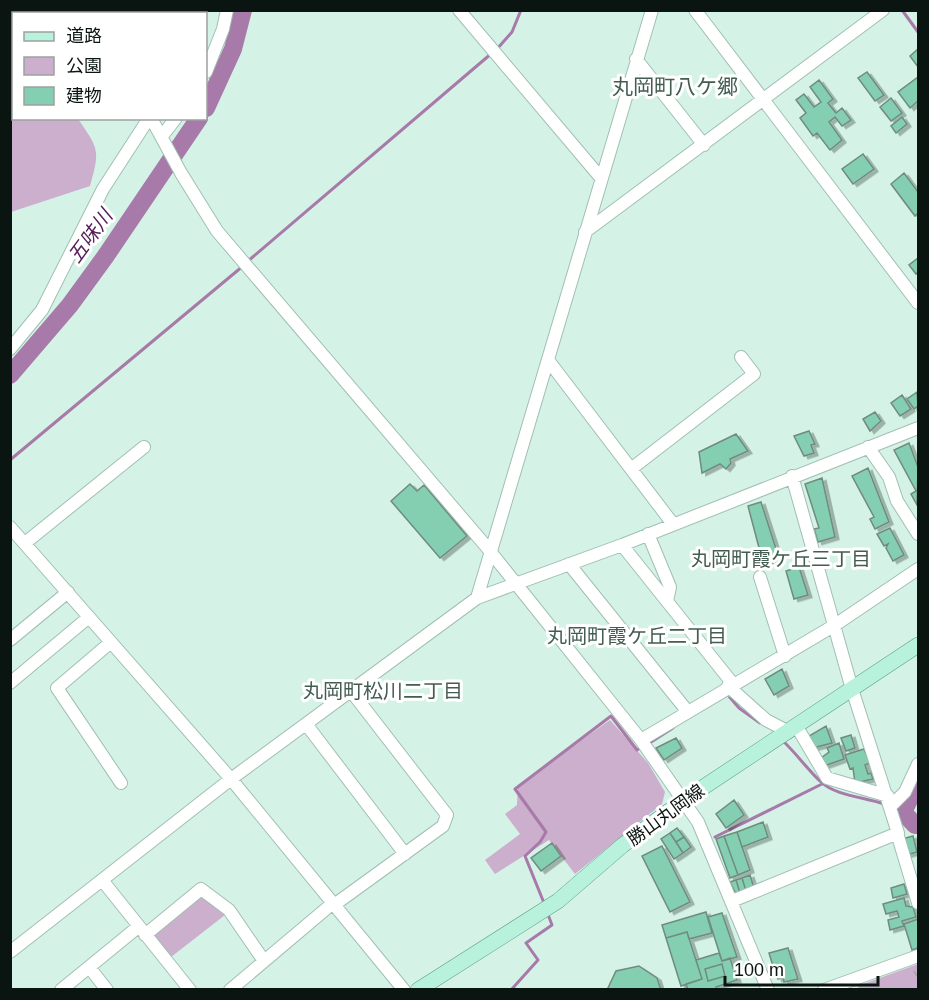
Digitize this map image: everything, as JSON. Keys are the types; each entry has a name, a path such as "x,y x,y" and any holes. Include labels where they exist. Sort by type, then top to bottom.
{"main road":[{"name":"勝山丸岡線","path":"418,990 558,901 623,845 684,800 793,730 918,645"}],"street":[{"path":"207,70 224,30 227,10"},
{"path":"459,10 601,178"},
{"path":"477,598 652,10"},
{"path":"695,10 918,303"},
{"path":"585,232 883,10"},
{"path":"636,59 704,145"},
{"path":"10,349 42,310 102,189 149,120"},
{"path":"151,120 181,173 218,231 516,584 641,740 684,800 708,841 768,990"},
{"path":"162,136 174,120"},
{"path":"631,469 754,374 741,357"},
{"path":"548,360 673,524"},
{"path":"10,952 231,779 477,598 622,545 918,428"},
{"path":"25,543 144,447"},
{"path":"868,447 889,477 897,501 918,534"},
{"path":"792,477 852,689 889,801 918,903"},
{"path":"10,527 231,779 404,990"},
{"path":"648,534 670,587 667,602"},
{"path":"622,545 730,685 766,720 793,730 827,778 889,801 905,792 918,764"},
{"path":"569,564 688,712"},
{"path":"641,740 730,685 785,656 918,569"},
{"path":"760,577 785,656"},
{"path":"10,640 68,592"},
{"path":"10,683 89,617"},
{"path":"111,642 57,688 121,783"},
{"path":"230,990 334,904 443,826 447,815 351,691"},
{"path":"306,724 405,854"},
{"path":"732,901 897,833"},
{"path":"102,880 190,990"},
{"path":"61,990 89,967 201,889 229,910 264,961"},
{"path":"824,990 914,960"},
{"path":"89,967 107,990"}],"path":[{"path":"914,960 918,978"}],"green space":[{"path":"10,32 12,32 12,120 79,120 94,144 96,157 90,186 11,212"},
{"path":"610,720 648,763 665,792 662,804 575,874 549,840 495,874 485,860 520,834 505,814 517,805 518,785"},
{"path":"201,892 225,915 171,957 151,933"},
{"path":"918,964 918,989 859,989 858,986"}],"building":[{"path":"918,49 918,67 910,56"},
{"path":"867,72 884,95 875,101 858,78"},
{"path":"918,77 918,101 910,108 898,92"},
{"path":"819,80 833,99 828,103 836,113 842,108 851,120 842,126 835,117 829,122 842,140 830,150 817,133 813,136 800,118 806,113 796,100 804,94 814,107 821,102 810,87"},
{"path":"891,98 902,113 891,121 880,107"},
{"path":"902,117 907,124 896,133 891,126"},
{"path":"863,154 874,169 853,184 842,169"},
{"path":"904,173 918,192 918,213 915,216 891,184"},
{"path":"918,258 918,272 916,274 909,265"},
{"path":"917,392 918,406 914,409 907,399"},
{"path":"902,395 911,409 900,416 891,403"},
{"path":"875,412 881,421 870,431 863,419"},
{"path":"809,431 815,444 811,445 814,453 804,456 794,436"},
{"path":"736,434 748,451 730,459 731,463 726,469 720,464 702,473 699,452"},
{"path":"909,443 918,467 917,505 911,494 916,491 894,450"},
{"path":"868,468 889,522 875,529 870,519 874,517 852,476"},
{"path":"822,478 835,537 818,542 814,529 819,528 805,484"},
{"path":"410,484 417,491 424,485 467,536 440,558 391,501"},
{"path":"761,502 779,558 763,563 748,506"},
{"path":"890,528 904,555 893,561 886,548 888,544 884,546 877,534"},
{"path":"799,567 808,595 794,599 786,571"},
{"path":"782,669 789,686 774,695 765,679"},
{"path":"826,726 832,743 813,748 809,736"},
{"path":"851,735 855,748 846,751 841,738"},
{"path":"676,738 682,748 664,760 656,748"},
{"path":"839,743 844,759 824,766 821,758 829,752 827,748"},
{"path":"864,749 870,763 865,765 868,774 871,773 873,779 855,783 853,768 850,769 845,755"},
{"path":"734,800 744,815 726,828 716,814"},
{"path":"763,822 768,837 742,847 737,832"},
{"path":"677,828 684,837 676,842 670,833"},
{"path":"737,832 750,870 738,875 724,836"},
{"path":"670,833 683,853 674,859 661,839"},
{"path":"724,836 738,875 730,878 716,839"},
{"path":"913,836 917,852 906,855 902,839"},
{"path":"684,837 691,847 683,853 676,842"},
{"path":"552,843 561,856 541,871 531,858"},
{"path":"662,846 690,902 670,912 642,856"},
{"path":"750,875 754,888 746,891 742,878"},
{"path":"742,878 746,891 740,893 736,880"},
{"path":"736,880 740,893 736,894 730,882"},
{"path":"904,884 907,894 893,898 891,888"},
{"path":"904,898 906,906 913,907 916,917 902,921 904,926 890,930 888,920 899,917 897,911 886,914 883,904"},
{"path":"706,912 712,933 689,939 687,932 666,938 662,925"},
{"path":"722,913 737,957 722,961 708,917"},
{"path":"918,919 918,948 912,950 904,924"},
{"path":"687,932 702,979 681,986 666,938"},
{"path":"788,948 798,979 784,982 783,977 778,979 769,953"},
{"path":"719,953 722,961 730,958 737,980 716,987 717,990 688,990 686,984 702,979 696,960"},
{"path":"722,964 725,976 708,981 705,969"},
{"path":"639,966 657,978 661,990 607,990 616,971"}],"waterway":[{"name":"五味川","path":"207,106 233,49 243,10"},
{"path":"497,49 512,32 521,10"},
{"path":"902,10 918,32"},
{"path":"248,261 492,53"},
{"name":"五味川","path":"10,375 70,305 198,120"},
{"path":"10,460 243,266"},
{"path":"727,694 739,708 760,723"},
{"path":"544,903 525,856 540,842 546,832 515,789 611,716 637,750 642,747"},
{"path":"648,744 673,728"},
{"path":"782,740 827,787 884,804"},
{"path":"918,782 903,812 915,825 918,824"},
{"path":"715,837 822,784"},
{"path":"893,808 903,812"},
{"path":"511,990 538,960 526,943 552,925 547,912"}],"district":[{"name":"丸岡町八ケ郷","path":"675,86"},
{"name":"丸岡町霞ケ丘三丁目","path":"781,559"},
{"name":"丸岡町霞ケ丘二丁目","path":"637,636"},
{"name":"丸岡町松川二丁目","path":"383,691"}]}
